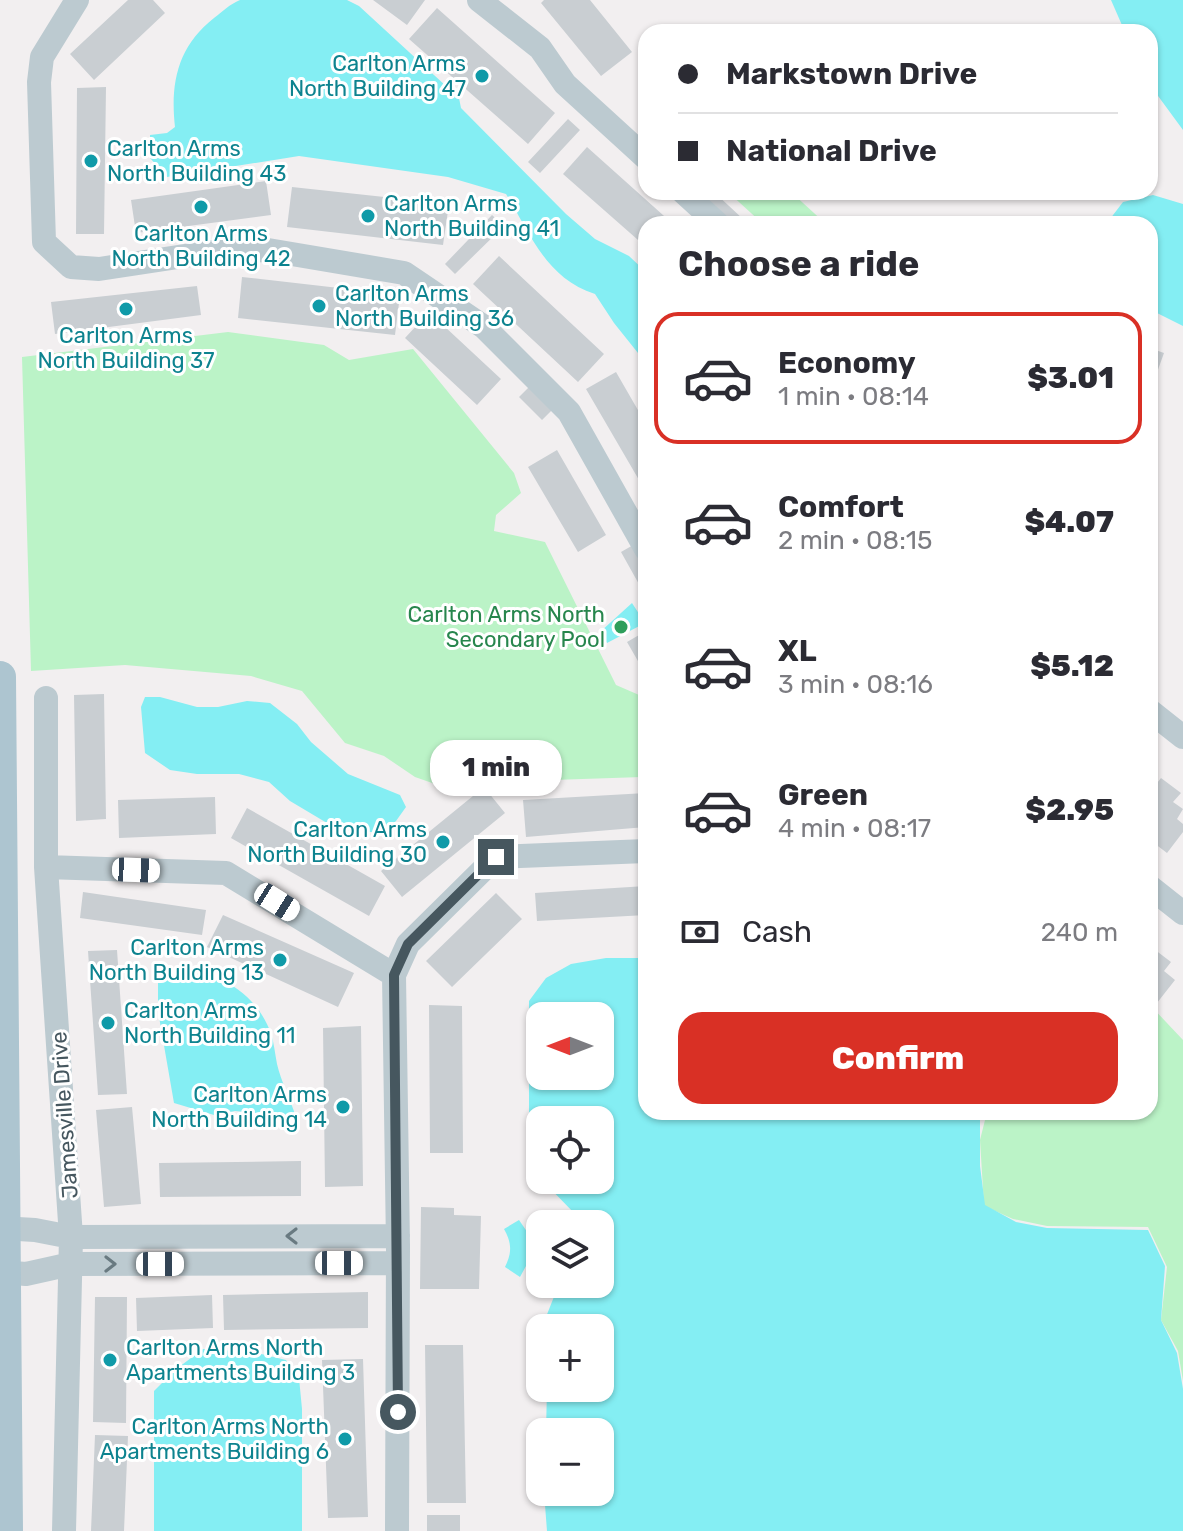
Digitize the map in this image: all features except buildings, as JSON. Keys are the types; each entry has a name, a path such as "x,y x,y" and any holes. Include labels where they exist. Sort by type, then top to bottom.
{"main road":[{"path":"0,677 2,1273 7,1531"}],"street":[{"path":"77,0 42,57 39,82 44,242 71,267 99,269 211,252 268,250 404,273 484,327 569,412 638,535"},
{"path":"479,0 540,48 565,84 638,151"},
{"path":"692,200 709,216"},
{"name":"Jamesville Drive","path":"46,698 46,867 71,1237 64,1531"},
{"path":"1158,717 1183,737"},
{"path":"397,1531 398,1236 394,975 408,944 496,857 638,851"},
{"path":"46,867 226,873 394,975"},
{"path":"1158,893 1183,913"},
{"path":"2,1228 71,1237 398,1236"},
{"path":"2,1273 26,1274 71,1264 398,1263"}],"green space":[{"path":"737,200 800,200 817,216 754,216"},
{"path":"228,332 324,345 349,360 413,349 514,473 521,493 496,515 494,531 545,542 616,685 638,695 638,777 435,784 415,777 384,756 345,743 302,691 251,676 125,665 31,671 22,357"},
{"path":"1158,1013 1183,1040 1183,1381 1178,1351 1161,1320 1167,1267 1148,1227 1047,1226 1013,1219 984,1206 980,1140 985,1120 1158,1120"}],"water":[{"path":"240,0 347,0 359,6 459,98 461,108 566,214 595,239 629,256 638,264 638,353 595,294 578,287 552,266 506,194 448,177 299,156 167,177 150,158 150,135 167,133 175,127 174,95 179,66 202,29"},
{"path":"1111,0 1183,0 1183,130 1158,96 1158,24 1122,24"},
{"path":"1158,196 1183,204 1183,326 1158,314 1158,216 1112,216 1123,202 1158,200"},
{"name":"Carlton Arms North Secondary Pool","path":"632,603 638,612 638,627 607,643 600,632"},
{"path":"145,697 160,697 197,707 218,707 247,701 270,703 297,724 311,742 348,774 400,795 406,807 384,832 352,832 332,826 290,801 269,782 239,774 197,774 170,770 145,753 141,707"},
{"path":"606,958 638,958 638,1120 980,1120 980,1166 985,1205 1016,1222 1047,1228 1148,1230 1165,1266 1161,1320 1177,1353 1183,1389 1183,1531 547,1531 545,1506 614,1506 614,1418 546,1418 547,1402 614,1402 614,1314 547,1314 553,1298 614,1298 614,1210 571,1210 556,1194 614,1194 614,1106 529,1106 529,1090 614,1090 614,1002 529,1001 546,978 571,964"},
{"path":"166,969 215,977 242,993 253,1004 271,1033 279,1070 296,1117 274,1119 257,1113 235,1111 214,1115 174,1103 158,1011 158,982"},
{"path":"519,1220 526,1230 526,1266 520,1277 505,1267 510,1248 504,1229"},
{"path":"203,1349 253,1352 286,1360 299,1378 302,1531 154,1531 154,1391"}],"place":[{"name":"Carlton Arms North Building 47","path":"482,76"},
{"name":"Carlton Arms North Building 43","path":"91,161"},
{"name":"Carlton Arms North Building 42","path":"201,207"},
{"name":"Carlton Arms North Building 41","path":"368,216"},
{"name":"Carlton Arms North Building 36","path":"319,306"},
{"name":"Carlton Arms North Building 37","path":"126,309"},
{"name":"Carlton Arms North Secondary Pool","path":"621,627"},
{"name":"Carlton Arms North Building 30","path":"443,842"},
{"name":"Carlton Arms North Building 13","path":"280,960"},
{"name":"Carlton Arms North Building 11","path":"108,1023"},
{"name":"Carlton Arms North Building 14","path":"343,1107"},
{"name":"Carlton Arms North Apartments Building 3","path":"110,1360"},
{"name":"Carlton Arms North Apartments Building 6","path":"345,1439"}],"route":[{"path":"398,1412 394,975 408,944 496,857"}]}
